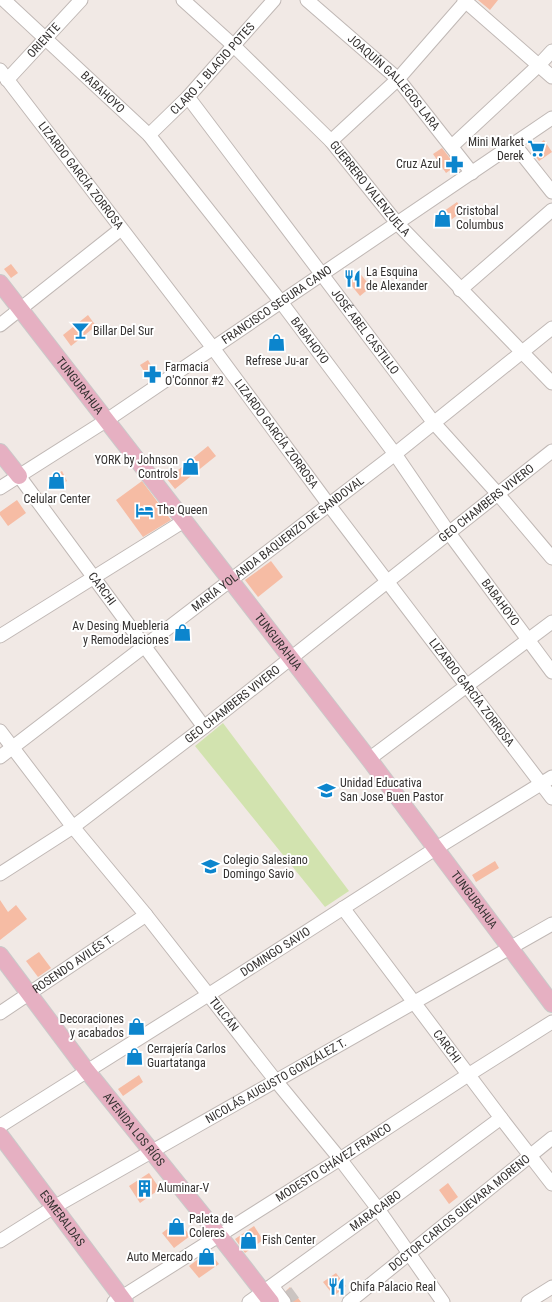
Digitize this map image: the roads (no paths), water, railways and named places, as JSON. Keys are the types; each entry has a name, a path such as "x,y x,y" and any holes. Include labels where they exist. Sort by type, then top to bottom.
{"main road":[{"name":"TUNGURAHUA","path":"0,283 369,759 552,1004"},
{"name":"CARCHI","path":"0,452 19,476"},
{"name":"AVENIDA LOS RÍOS","path":"0,955 25,996 83,1073 214,1237 269,1295"},
{"name":"AVENIDA LOS RÍOS","path":"0,971 25,996"},
{"name":"ESMERALDAS","path":"0,1135 49,1210"},
{"name":"ESMERALDAS","path":"0,1152 49,1210 118,1301"}],"street":[{"name":"BABAHOYO","path":"4,0 149,135 281,302 396,454 449,533 552,672"},
{"name":"ORIENTE","path":"4,75 46,38 81,0"},
{"name":"GUERRERO VALENZUELA","path":"183,0 234,46 331,141 397,224 552,383"},
{"name":"CLARO J. BLACIO POTES","path":"149,135 188,97 274,0"},
{"name":"JOAQUÍN GALLEGOS LARA","path":"307,0 398,79 472,173"},
{"path":"331,141 398,79 466,0 552,77"},
{"path":"452,146 552,51"},
{"name":"LIZARDO GARCÍA ZORROSA","path":"4,75 213,348 329,505 467,686 547,781 552,798"},
{"name":"JOSÉ ABEL CASTILLO","path":"188,97 434,423 498,494 552,558"},
{"name":"FRANCISCO SEGURA CANO","path":"0,488 107,420 552,118"},
{"path":"514,144 552,192"},
{"path":"460,290 552,210"},
{"path":"0,325 121,229"},
{"name":"MARÍA YOLANDA BAQUERIZO DE SANDOVAL","path":"0,757 396,454 552,328"},
{"name":"GEO CHAMBERS VIVERO","path":"0,874 73,827 204,727 552,451"},
{"name":"CARCHI","path":"19,476 204,727"},
{"path":"0,636 184,521"},
{"path":"369,759 552,622"},
{"name":"TULCÁN","path":"0,731 73,827 146,915 276,1081 340,1159 378,1209 443,1302"},
{"name":"DOMINGO SAVIO","path":"0,1126 208,995 435,849 547,781"},
{"name":"CARCHI","path":"343,908 552,1184"},
{"name":"ROSENDO AVILÉS T.","path":"0,1013 146,915"},
{"name":"NICOLÁS AUGUSTO GONZÁLEZ T.","path":"0,1240 49,1210 552,924"},
{"name":"MODESTO CHÁVEZ FRANCO","path":"118,1301 214,1237 340,1159 468,1074 552,1022"},
{"name":"MARACAIBO","path":"269,1295 378,1209 501,1118"},
{"name":"DOCTOR CARLOS GUEVARA MORENO","path":"349,1302 552,1138"},
{"path":"528,1302 552,1287"}],"tunnel":[{"path":"286,1291 294,1302"}],"place":[{"name":"Mini Market Derek","path":"537,149"},
{"name":"Cruz Azul","path":"454,164"},
{"name":"Cristobal Columbus","path":"443,218"},
{"name":"La Esquina de Alexander","path":"353,279"},
{"name":"Billar Del Sur","path":"80,331"},
{"name":"Refrese Ju-ar","path":"277,342"},
{"name":"Farmacia O'Connor #2","path":"152,374"},
{"name":"YORK by Johnson Controls","path":"191,467"},
{"name":"Celular Center","path":"57,480"},
{"name":"The Queen","path":"144,510"},
{"name":"Av Desing Muebleria y Remodelaciones","path":"182,633"},
{"name":"Unidad Educativa San Jose Buen Pastor","path":"327,790"},
{"name":"Colegio Salesiano Domingo Savio","path":"210,867"},
{"name":"Decoraciones y acabados","path":"137,1026"},
{"name":"Cerrajería Carlos Guartatanga","path":"134,1056"},
{"name":"Aluminar-V","path":"144,1188"},
{"name":"Paleta de Coleres","path":"176,1226"},
{"name":"Fish Center","path":"249,1240"},
{"name":"Auto Mercado","path":"206,1257"},
{"name":"Chifa Palacio Real","path":"337,1287"}]}
